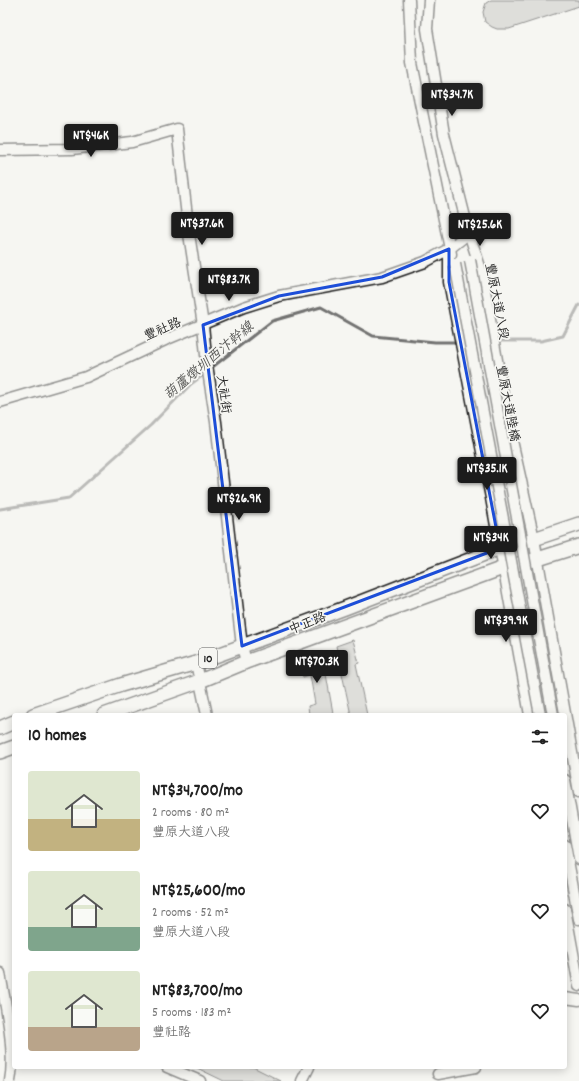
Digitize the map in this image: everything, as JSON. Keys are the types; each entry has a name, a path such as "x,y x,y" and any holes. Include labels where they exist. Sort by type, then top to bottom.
{"main road":[{"name":"中正路","path":"39,713 121,685 196,663 500,548 534,539 579,524"},
{"name":"中正路","path":"110,713 200,681 246,662 503,568 538,560 579,546"},
{"path":"0,728 12,723"},
{"path":"0,752 12,748"}],"street":[{"path":"410,0 412,63 450,249 449,282 500,548 530,713"},
{"name":"豐原大道八段","path":"429,0 427,29 444,134 469,234 482,273 507,418 534,539 565,713"},
{"name":"大社街","path":"0,150 72,149 128,142 177,129 188,234 203,325 207,365 216,422 242,646 246,662"},
{"name":"豐社路","path":"0,402 86,377 165,340 244,307 279,296 382,277 426,262 450,249 469,234"},
{"name":"豐原大道八段","path":"469,234 470,260"},
{"name":"豐原大道陸橋","path":"450,249 455,264 540,713"},
{"name":"豐原大道陸橋","path":"470,260 553,713"},
{"path":"196,663 207,713"},
{"name":"豐原大道八段","path":"567,724 579,792"},
{"path":"567,791 579,859"},
{"path":"567,856 579,919"},
{"path":"567,920 579,986"},
{"path":"0,973 9,1030 12,1070 10,1081"},
{"path":"567,998 579,1000"},
{"path":"172,1069 200,1081"},
{"path":"302,1081 308,1069"},
{"path":"438,1074 465,1069"}],"highlighted area":[{"path":"449,249 449,282 500,548 242,646 203,325 279,296 382,277"}],"building":[{"path":"491,0 579,0 579,6 509,29 497,29 485,22 483,12 486,3"},
{"path":"353,640 359,663 356,664 367,713 351,713 336,646"},
{"path":"322,652 333,713 309,713 308,706 315,704 310,675 303,677 298,660"},
{"path":"199,1069 257,1069 281,1081 224,1081"}],"waterway":[{"name":"葫蘆燉圳西汴幹線","path":"496,341 541,341 563,336 579,305"},
{"name":"葫蘆燉圳西汴幹線","path":"210,369 272,321 321,307 373,336 435,342 458,342"},
{"name":"葫蘆燉圳西汴幹線","path":"0,509 69,498 151,425 191,384 206,373"}]}
